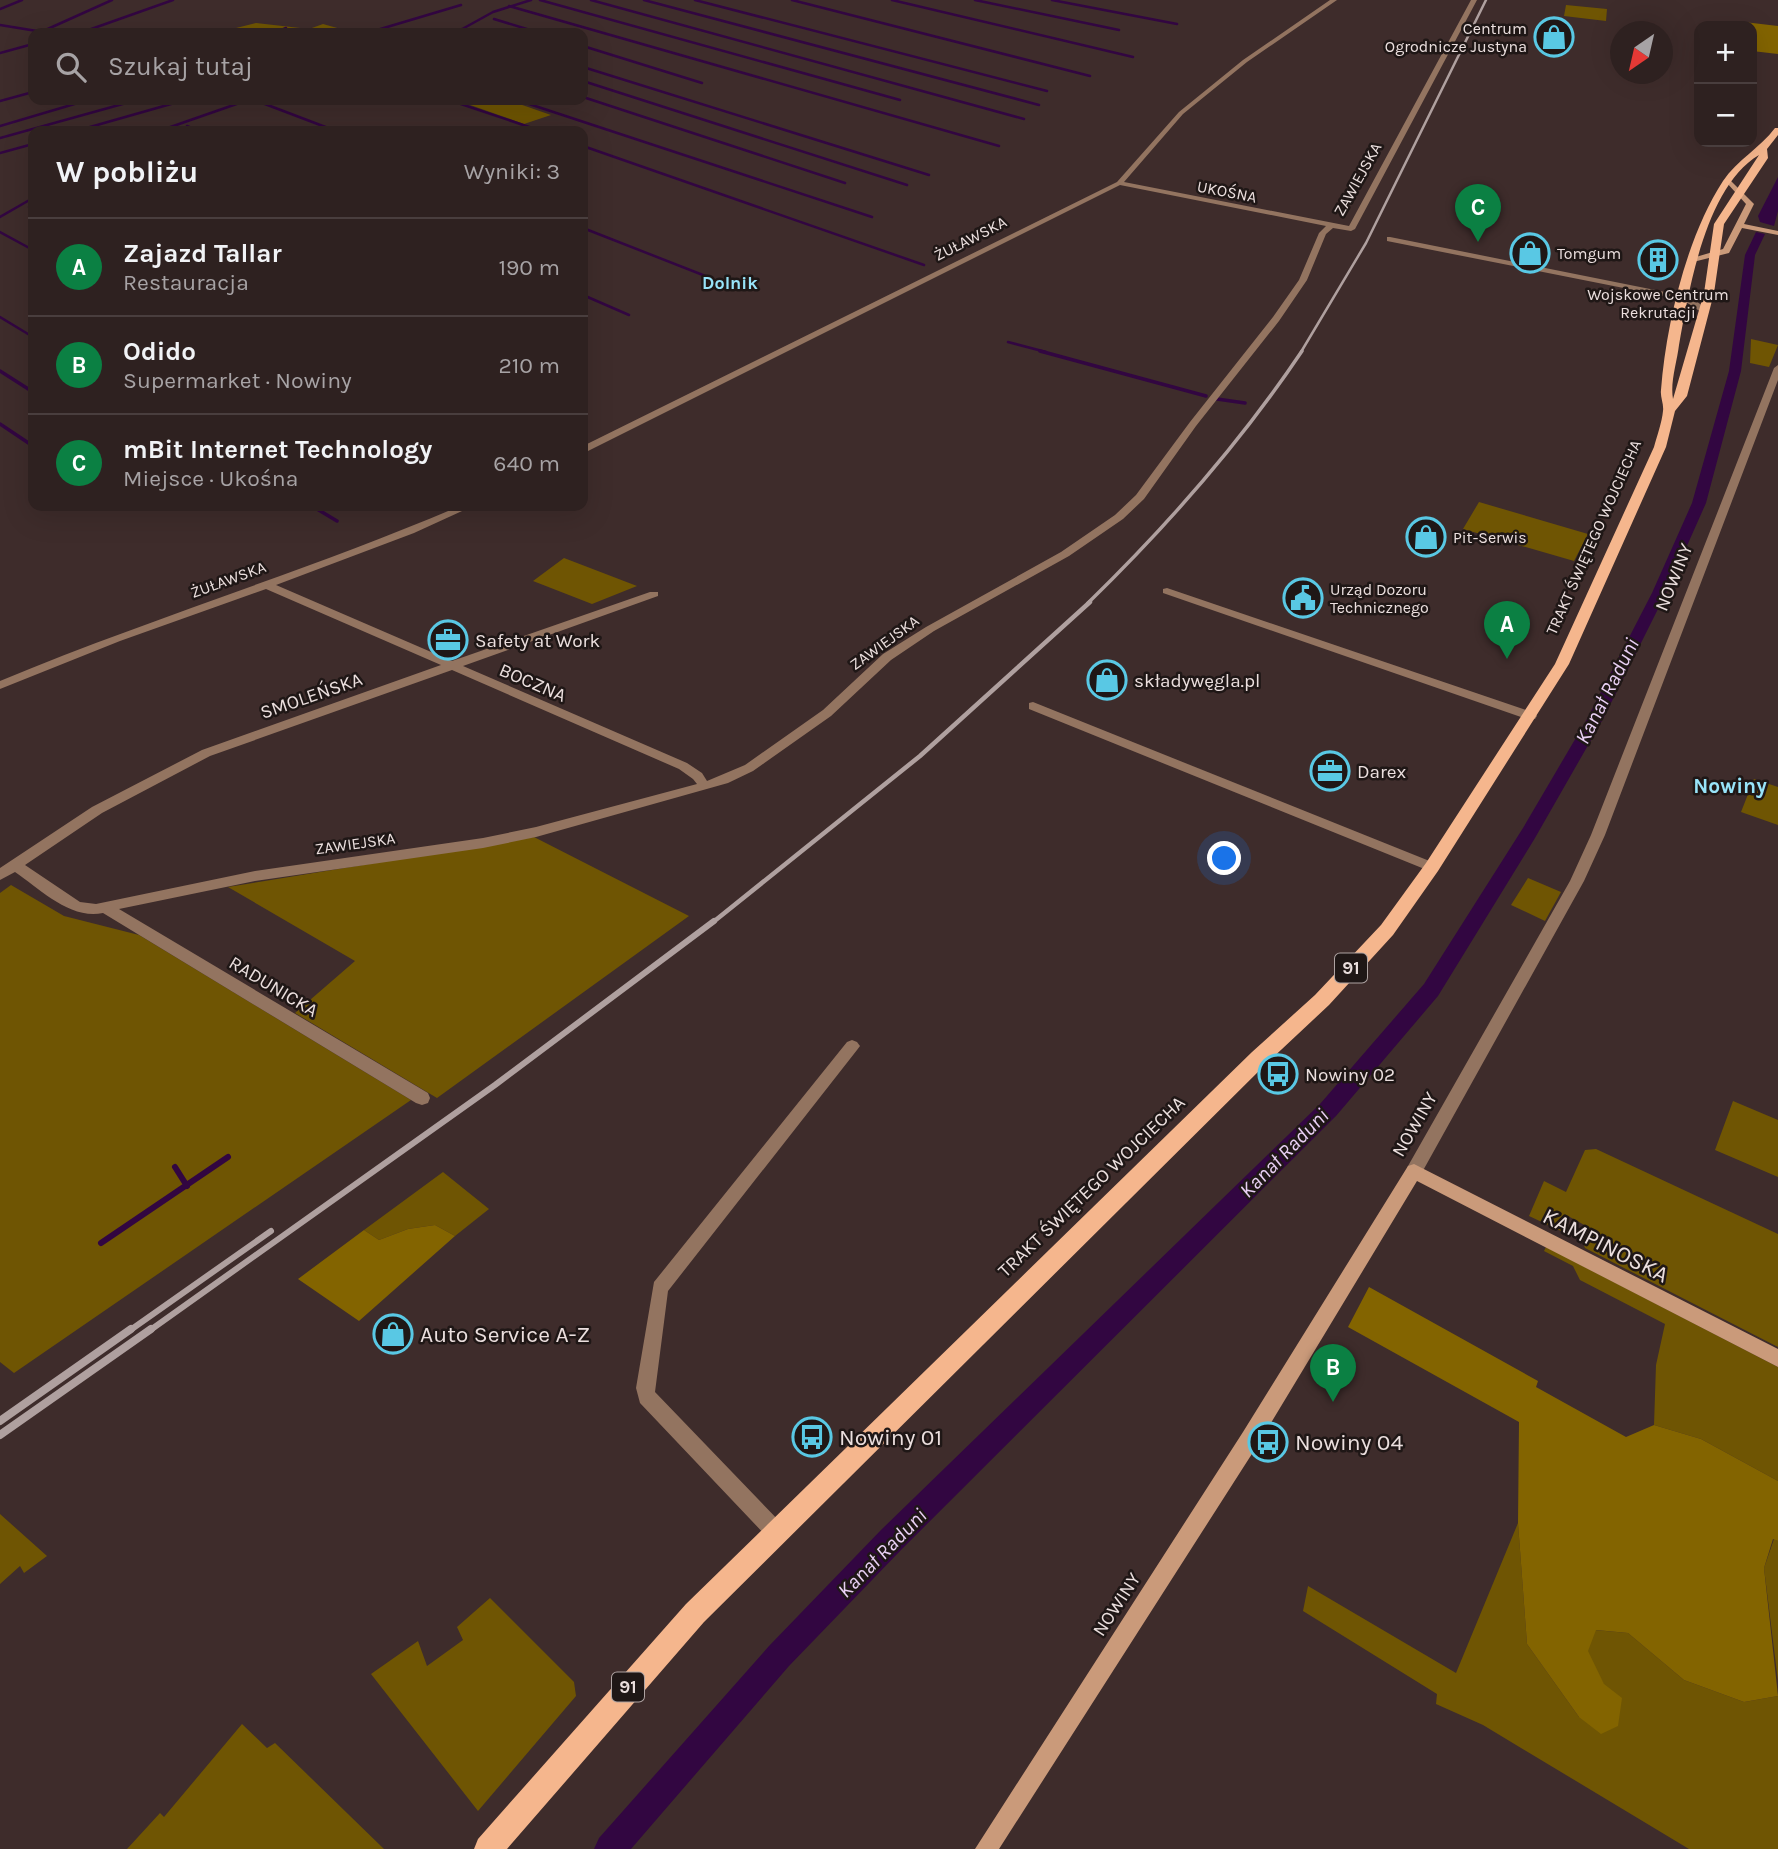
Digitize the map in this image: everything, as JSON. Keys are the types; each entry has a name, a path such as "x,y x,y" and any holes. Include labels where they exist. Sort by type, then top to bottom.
{"main road":[{"name":"TRAKT ŚWIĘTEGO WOJCIECHA","path":"488,1849 695,1613 1322,1000 1387,930 1432,867 1562,664 1660,447 1669,410 1665,392 1682,298 1699,233 1728,181 1751,156 1763,149 1778,130"},
{"name":"TRAKT ŚWIĘTEGO WOJCIECHA","path":"1669,410 1681,396 1709,295 1719,224 1764,158 1763,149"}],"street":[{"name":"ŻUŁAWSKA","path":"588,448 1119,183 1181,113 1245,61 1334,0"},
{"name":"ZAWIEJSKA","path":"15,865 77,907 106,908 256,876 483,843 704,786 737,774 775,752 827,713 887,657 930,629 1065,554 1119,517 1140,497 1193,424 1282,312 1303,280 1323,233 1330,227 1352,229 1474,0"},
{"path":"1692,261 1726,251 1740,225 1750,202 1728,181"},
{"name":"UKOŚNA","path":"1119,183 1330,227"},
{"path":"1740,225 1778,233"},
{"path":"1390,239 1682,298 1704,310"},
{"path":"1682,298 1709,295"},
{"name":"NOWINY","path":"986,1849 1250,1440 1414,1171 1577,881 1598,835 1778,368"},
{"name":"ŻUŁAWSKA","path":"0,685 139,628 264,584 455,511"},
{"name":"BOCZNA","path":"264,584 688,768 704,786"},
{"path":"1167,591 1531,716"},
{"name":"SMOLEŃSKA","path":"0,875 97,810 206,753 654,594"},
{"path":"1033,706 1432,867"},
{"name":"RADUNICKA","path":"106,908 422,1098"},
{"path":"776,1532 647,1397 645,1388 660,1288 852,1046"},
{"name":"KAMPINOSKA","path":"1414,1171 1778,1358"}],"shaded area":[{"path":"1566,5 1607,9 1606,21 1564,16"},
{"path":"256,23 300,28 236,28"},
{"path":"323,24 337,28 312,28"},
{"path":"1757,24 1778,26 1778,54 1757,52"},
{"path":"470,105 522,105 551,115 524,124"},
{"path":"1778,177 1778,211 1774,226 1760,222 1758,216"},
{"path":"1751,339 1778,345 1769,367 1750,363"},
{"path":"1479,502 1588,534 1574,561 1463,529"},
{"path":"564,558 637,586 592,604 533,581"},
{"path":"1754,779 1778,787 1778,825 1741,812"},
{"path":"534,837 689,916 437,1098 295,1013 355,961 228,887"},
{"path":"1528,878 1561,892 1545,921 1511,905"},
{"path":"11,885 64,916 139,935 411,1100 14,1373 0,1362 0,893"},
{"path":"1733,1101 1778,1120 1778,1177 1715,1150"},
{"path":"1596,1149 1778,1234 1778,1347 1585,1248 1582,1241 1588,1227 1568,1216 1561,1231 1529,1216 1544,1181 1566,1192 1585,1150"},
{"path":"443,1172 489,1209 455,1236 435,1225 408,1229 379,1240 364,1230"},
{"path":"435,1225 455,1236 359,1321 298,1279 364,1230 379,1240 408,1229"},
{"path":"1546,1247 1778,1367 1778,1481 1701,1439 1654,1425 1656,1365 1665,1324 1580,1280 1573,1266 1544,1251"},
{"path":"1369,1287 1538,1381 1536,1387 1626,1437 1654,1425 1701,1439 1778,1481 1778,1541 1773,1539 1764,1568 1778,1696 1744,1702 1684,1680 1628,1633 1596,1630 1588,1651 1604,1684 1622,1698 1618,1726 1601,1734 1579,1717 1527,1644 1518,1523 1519,1422 1348,1327"},
{"path":"0,1514 47,1556 24,1573 20,1566 0,1584"},
{"path":"1518,1523 1527,1644 1579,1717 1604,1685 1587,1651 1595,1630 1628,1633 1684,1680 1744,1702 1778,1696 1778,1849 1689,1849 1483,1725 1436,1704 1437,1694 1303,1611 1308,1586 1456,1673"},
{"path":"1774,1539 1778,1541 1778,1681 1764,1568"},
{"path":"490,1598 574,1682 576,1696 478,1811 371,1674 418,1641 427,1666 463,1640 457,1627"},
{"path":"242,1724 267,1748 275,1743 384,1849 127,1849 160,1813 164,1817"}],"waterway":[{"path":"0,9 22,0"},
{"path":"50,28 112,0"},
{"path":"94,28 173,0"},
{"path":"511,6 531,0"},
{"path":"540,0 900,100"},
{"path":"591,0 1024,119"},
{"path":"644,0 1039,105"},
{"path":"695,0 1047,91"},
{"path":"792,0 1090,76"},
{"path":"892,0 1133,57"},
{"path":"975,0 1119,30"},
{"path":"1052,0 1177,24"},
{"path":"384,28 461,5"},
{"path":"464,28 493,12 511,6"},
{"path":"511,6 586,28"},
{"path":"494,19 524,28"},
{"path":"0,25 28,30"},
{"path":"588,29 999,146"},
{"path":"0,53 28,45"},
{"path":"588,48 702,83"},
{"path":"588,69 929,175"},
{"path":"588,83 907,185"},
{"path":"0,101 28,93"},
{"path":"588,99 845,183"},
{"path":"0,126 71,105"},
{"path":"43,126 119,105"},
{"path":"94,126 167,105"},
{"path":"173,126 234,105"},
{"path":"268,105 323,126"},
{"path":"464,105 526,126"},
{"path":"532,105 872,217"},
{"path":"0,138 28,130"},
{"path":"0,153 28,145"},
{"path":"588,148 924,265"},
{"path":"0,217 28,201"},
{"path":"588,230 708,277"},
{"path":"0,232 28,247"},
{"name":"Kanał Raduni","path":"610,1849 779,1656 891,1540 1328,1110 1431,990 1529,833 1595,719 1659,593 1699,503 1735,371 1750,255 1760,234"},
{"path":"588,297 629,315"},
{"path":"0,317 28,334"},
{"path":"1008,342 1046,352"},
{"path":"1040,351 1206,396"},
{"path":"0,371 28,389"},
{"path":"1217,399 1245,403"},
{"path":"0,424 28,443"},
{"path":"320,511 337,521"},
{"path":"186,1185 228,1157"},
{"path":"175,1167 186,1185"},
{"path":"101,1243 186,1185"}],"railway":[{"path":"1301,352 1366,243 1486,0"},
{"path":"1088,603 1202,482 1254,418 1302,351"},
{"path":"712,923 920,756 1090,602"},
{"path":"149,1331 495,1085 714,921"},
{"path":"129,1331 271,1231"},
{"path":"0,1421 131,1329"},
{"path":"0,1435 151,1329"}],"place":[{"name":"Centrum Ogrodnicze Justyna","path":"1554,37"},
{"name":"mBit Internet Technology","path":"1478,242"},
{"name":"Tomgum","path":"1530,253"},
{"name":"Wojskowe Centrum Rekrutacji","path":"1658,260"},
{"name":"Pit-Serwis","path":"1426,537"},
{"name":"Urząd Dozoru Technicznego","path":"1303,598"},
{"name":"Safety at Work","path":"448,640"},
{"name":"Zajazd Tallar","path":"1507,659"},
{"name":"składywęgla.pl","path":"1107,680"},
{"name":"Darex","path":"1330,771"},
{"name":"Nowiny 02","path":"1278,1074"},
{"name":"Auto Service A-Z","path":"393,1334"},
{"name":"Odido","path":"1333,1402"},
{"name":"Nowiny 01","path":"812,1437"},
{"name":"Nowiny 04","path":"1268,1442"}],"district":[{"name":"Dolnik","path":"730,283"},
{"name":"Nowiny","path":"1730,786"}]}
